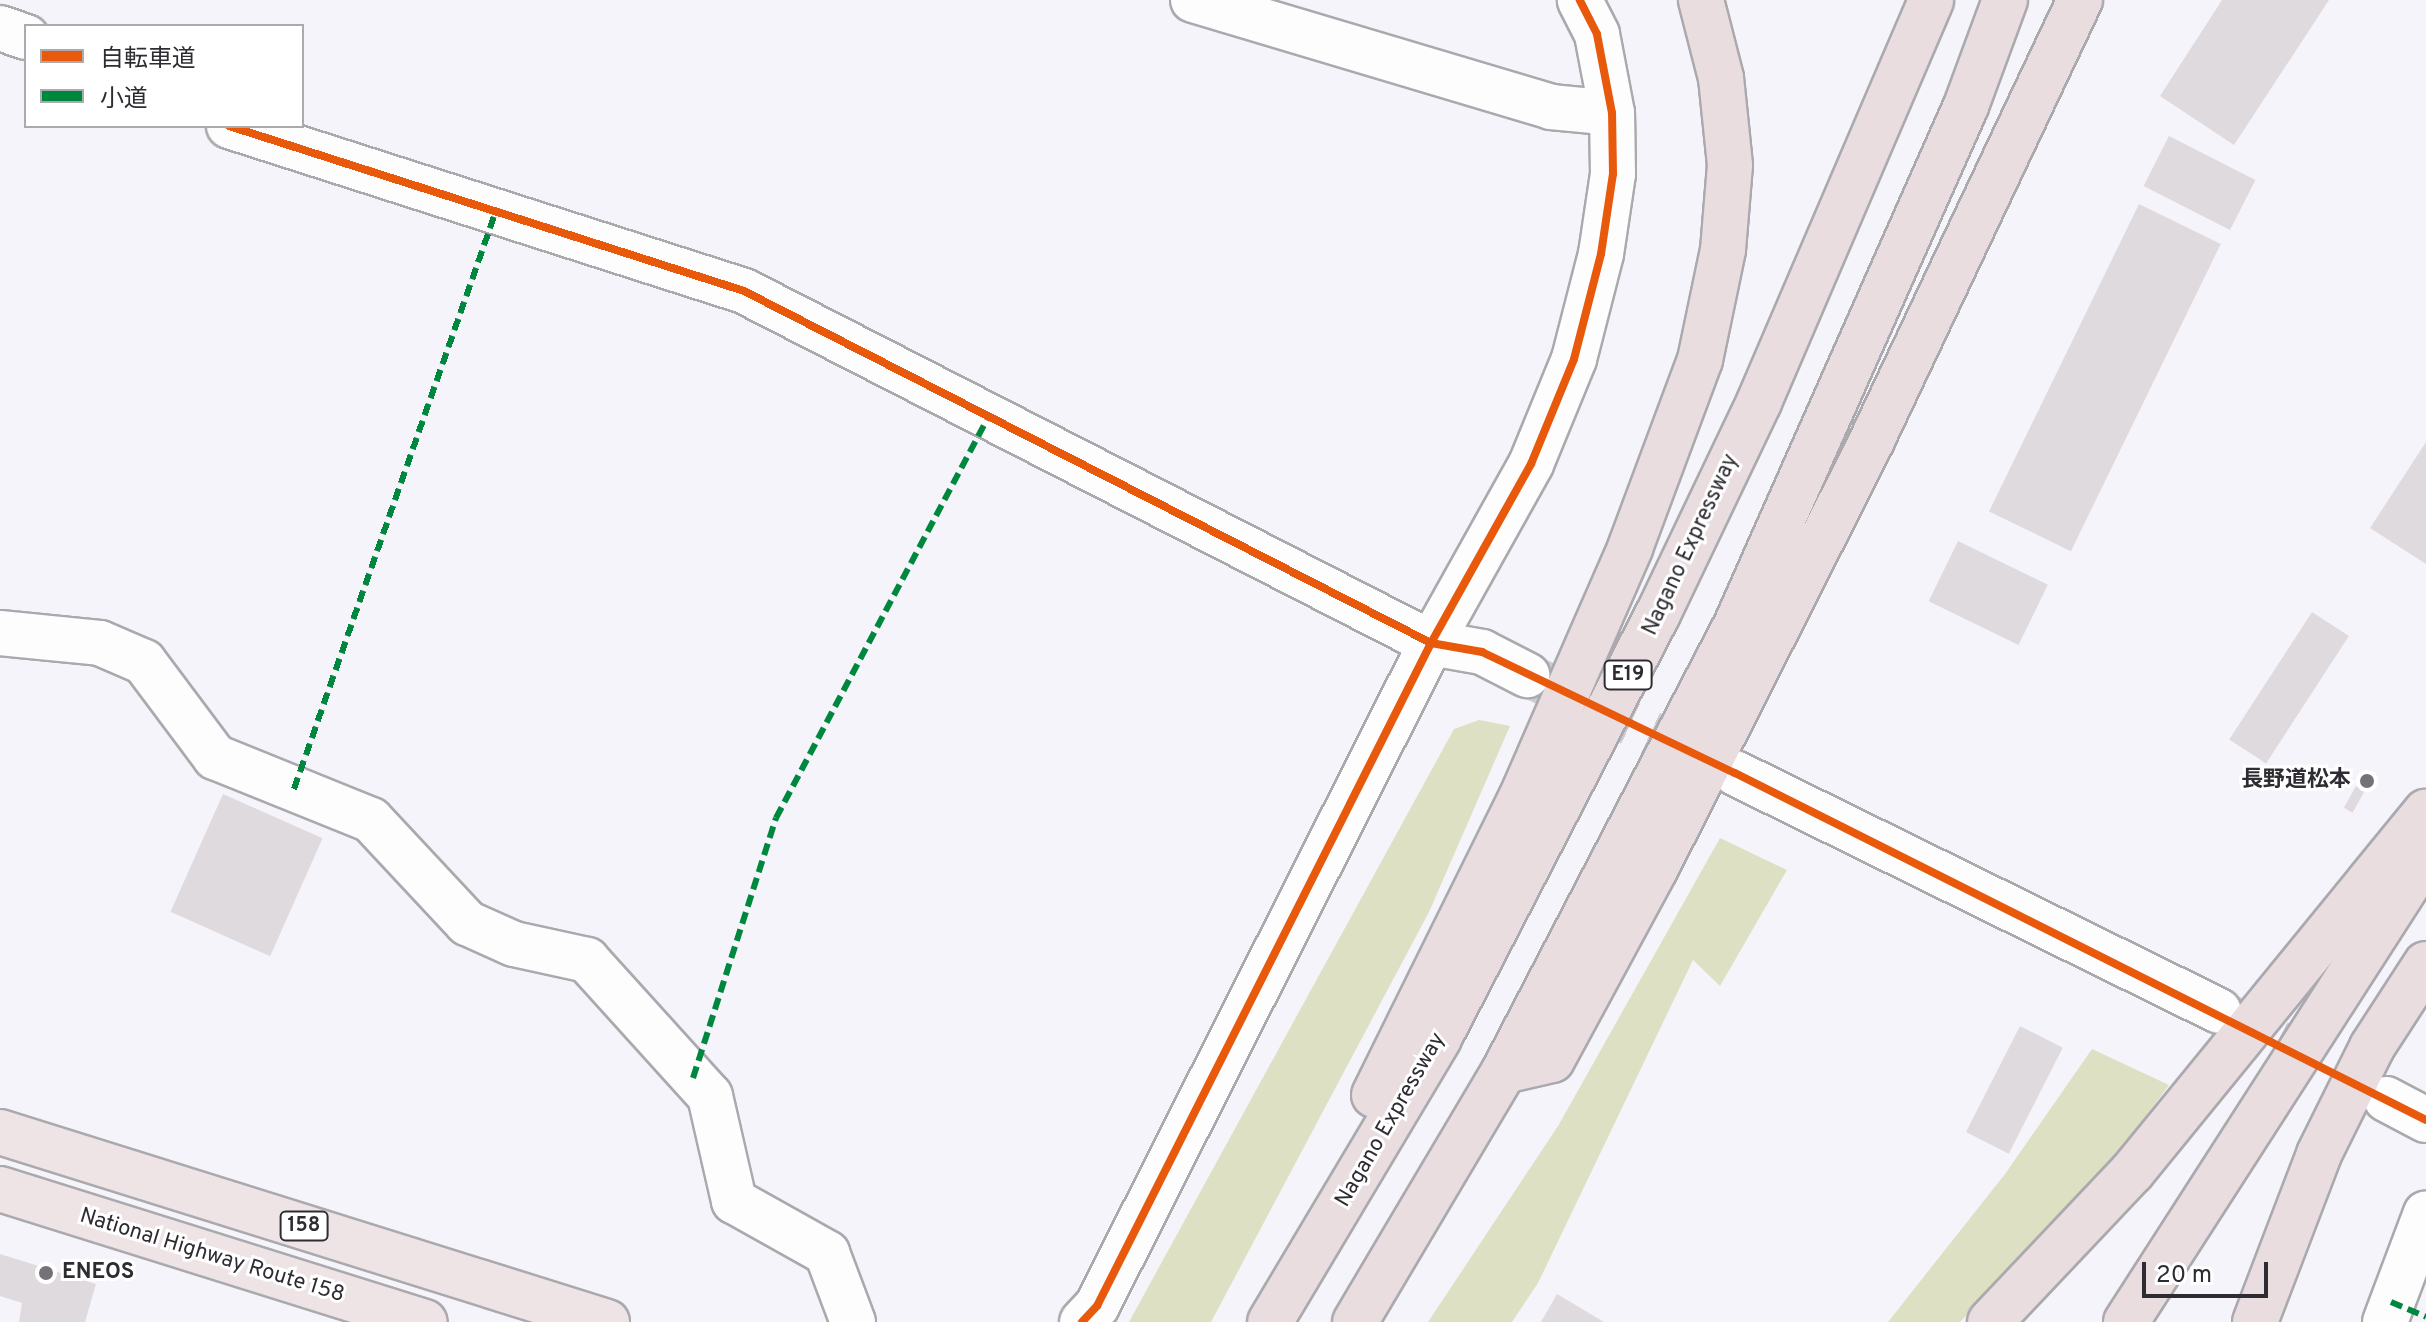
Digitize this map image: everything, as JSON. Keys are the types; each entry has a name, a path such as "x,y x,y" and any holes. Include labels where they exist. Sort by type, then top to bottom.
{"highway":[{"path":"1258,1322 1521,798 1630,548 1700,360 1723,250 1730,165 1721,78 1701,0"},
{"name":"Nagano Expressway","path":"1270,1322 1439,1038 1658,614 1765,387 1931,0"},
{"path":"1355,1322 1504,1071 1736,625 1966,106 2005,0"},
{"path":"1504,1071 1552,1060 1656,868 1872,440 2080,0"},
{"path":"1990,1322 2132,1172 2426,812"},
{"path":"2126,1322 2426,856"},
{"path":"2255,1322 2319,1154 2372,1047 2426,964"},
{"name":"158","path":"0,1132 607,1322"},
{"path":"2281,1322 2319,1154"},
{"name":"National Highway Route 158","path":"0,1189 425,1322"}],"street":[{"path":"1193,0 1551,107 1612,113"},
{"path":"1082,1322 1097,1306 1431,643 1531,464 1574,359 1601,254 1613,174 1612,113 1597,34 1580,0"},
{"path":"0,28 24,36"},
{"path":"235,128 744,291 1431,643 1482,652 1527,675"},
{"path":"0,633 100,643 144,662 215,757 371,820 467,923 514,944 587,960 710,1096 734,1201 827,1253 853,1322"},
{"path":"1735,773 2219,1011"},
{"path":"2386,1099 2426,1120"},
{"path":"2385,1322 2426,1213"}],"green space":[{"path":"1479,720 1510,726 1429,912 1211,1322 1129,1322 1454,729"},
{"path":"1720,838 1787,870 1720,986 1693,960 1538,1283 1512,1322 1428,1322 1558,1126"},
{"path":"2092,1049 2169,1085 2102,1175 1960,1322 1888,1322 2005,1174"}],"building":[{"path":"2222,0 2329,0 2234,145 2160,96"},
{"path":"2169,136 2255,180 2230,230 2144,186"},
{"path":"2139,204 2221,244 2071,551 1989,511"},
{"path":"2426,442 2426,564 2370,528"},
{"path":"1958,541 2048,585 2019,645 1929,601"},
{"path":"2312,612 2349,636 2266,763 2229,739"},
{"path":"2356,786 2365,791 2353,813 2344,808"},
{"path":"223,794 323,838 270,956 171,912"},
{"path":"2020,1026 2063,1048 2009,1154 1966,1132"},
{"path":"0,1254 96,1284 85,1322 19,1322 22,1303 0,1296"},
{"path":"1557,1294 1604,1322 1541,1322"}],"tunnel":[{"path":"1531,677 1708,760"},
{"path":"2219,1011 2386,1099"}],"marked path":[{"path":"294,789 497,208"},
{"path":"693,1078 776,818 989,416"},
{"path":"2391,1302 2426,1317"}],"cycle path":[{"path":"1082,1322 1097,1306 1431,643 1531,464 1574,359 1601,254 1613,174 1612,113 1597,34 1580,0"},
{"path":"235,128 744,291 1431,643 1482,652 1735,773 2426,1120"}],"place":[{"name":"長野道松本","path":"2367,781"},
{"name":"ENEOS","path":"46,1273"}]}
